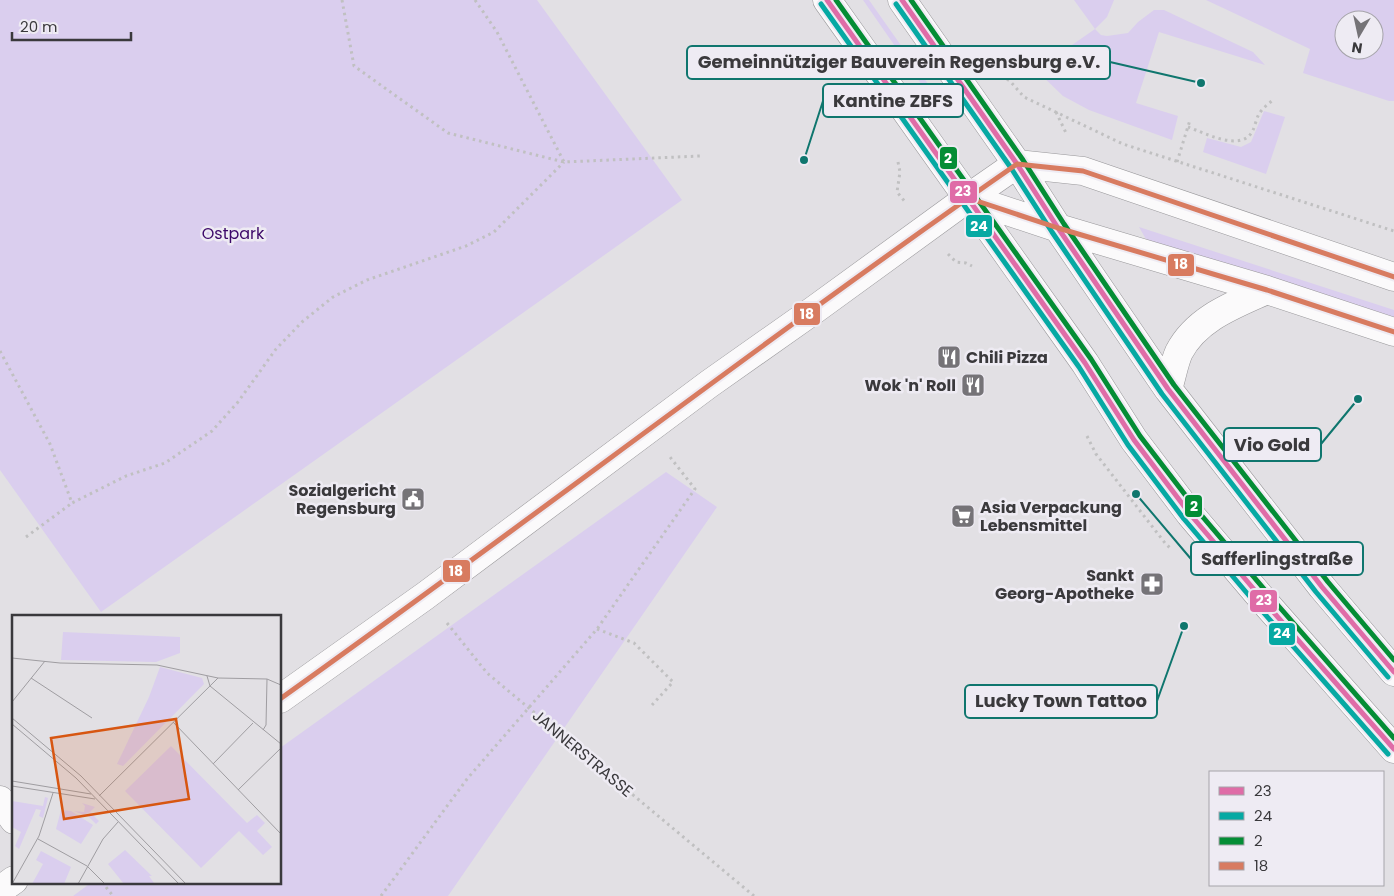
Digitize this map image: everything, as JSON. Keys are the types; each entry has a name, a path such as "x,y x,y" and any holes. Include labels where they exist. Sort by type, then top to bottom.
{"main road":[{"path":"827,0 1085,363 1134,440 1185,507 1269,607 1394,749"},
{"path":"902,0 1017,164 1058,228 1168,389 1322,587 1394,672"},
{"path":"281,698 425,596 649,428 1017,164 1084,171 1394,277"},
{"path":"968,198 1058,228 1266,290 1394,332"},
{"path":"1168,389 1178,353 1191,335 1205,322 1226,308 1266,290"},
{"path":"0,800 12,817"},
{"path":"0,890 12,881"}],"path":[{"path":"342,0 354,66 448,133 564,162 700,156"},
{"path":"475,0 497,32 564,162"},
{"path":"995,71 1010,81 1024,97 1123,144 1394,230"},
{"path":"1188,127 1229,141 1240,142 1246,139 1252,132 1260,113 1272,100"},
{"path":"1177,162 1190,120"},
{"path":"26,537 72,503 126,476 165,463 212,431 238,402 276,349 302,322 333,297 367,280 466,246 494,232 564,162"},
{"path":"0,351 50,444 72,503"},
{"path":"381,896 467,779 597,629 695,489 649,428"},
{"name":"JANNERSTRASSE","path":"425,596 487,674 754,896"},
{"path":"597,629 634,643 673,682 652,705"},
{"path":"104,884 113,896"}],"green space":[{"name":"Ostpark","path":"0,0 537,0 682,200 101,612 0,470"},
{"path":"863,0 869,0 938,98 933,101"},
{"path":"1074,0 1114,0 1107,17 1095,29"},
{"path":"1206,0 1394,0 1394,101 1303,73 1310,49"},
{"path":"1154,10 1164,10 1253,52 1265,65 1159,32 1136,103 1178,116 1172,140 1089,110 1063,96 1036,70 1095,29 1101,35 1107,36 1128,33 1138,22"},
{"path":"1264,111 1285,117 1266,174 1203,152 1207,138 1241,147 1251,142"},
{"path":"1139,227 1394,310 1394,318 1147,241"},
{"path":"666,472 717,507 448,896 73,896 89,884 281,884 281,747"}],"transit line":[{"name":"23","path":"827,0 1085,363 1134,440 1190,514 1394,749"},
{"name":"2","path":"836,0 1091,359 1140,436 1196,509 1394,738"},
{"name":"23","path":"902,0 1017,164 1058,228 1168,389 1322,587 1394,672"},
{"name":"2","path":"911,0 1023,160 1064,224 1174,385 1328,582 1394,660"},
{"name":"24","path":"821,4 1079,367 1128,445 1184,519 1388,754"},
{"name":"24","path":"896,4 1011,168 1162,394 1316,592 1388,677"},
{"name":"18","path":"281,698 924,229 1017,164 1083,171 1394,277"},
{"name":"18","path":"968,198 1058,228 1267,290 1394,332"}],"place":[{"name":"Gemeinnütziger Bauverein Regensburg e.V.","path":"1201,83"},
{"name":"Kantine ZBFS","path":"804,160"},
{"name":"Chili Pizza","path":"949,357"},
{"name":"Wok 'n' Roll","path":"973,385"},
{"name":"Vio Gold","path":"1358,399"},
{"name":"Safferlingstraße","path":"1136,494"},
{"name":"Sozialgericht Regensburg","path":"413,499"},
{"name":"Asia Verpackung Lebensmittel","path":"963,516"},
{"name":"Sankt Georg-Apotheke","path":"1152,584"},
{"name":"Lucky Town Tattoo","path":"1184,626"}]}
